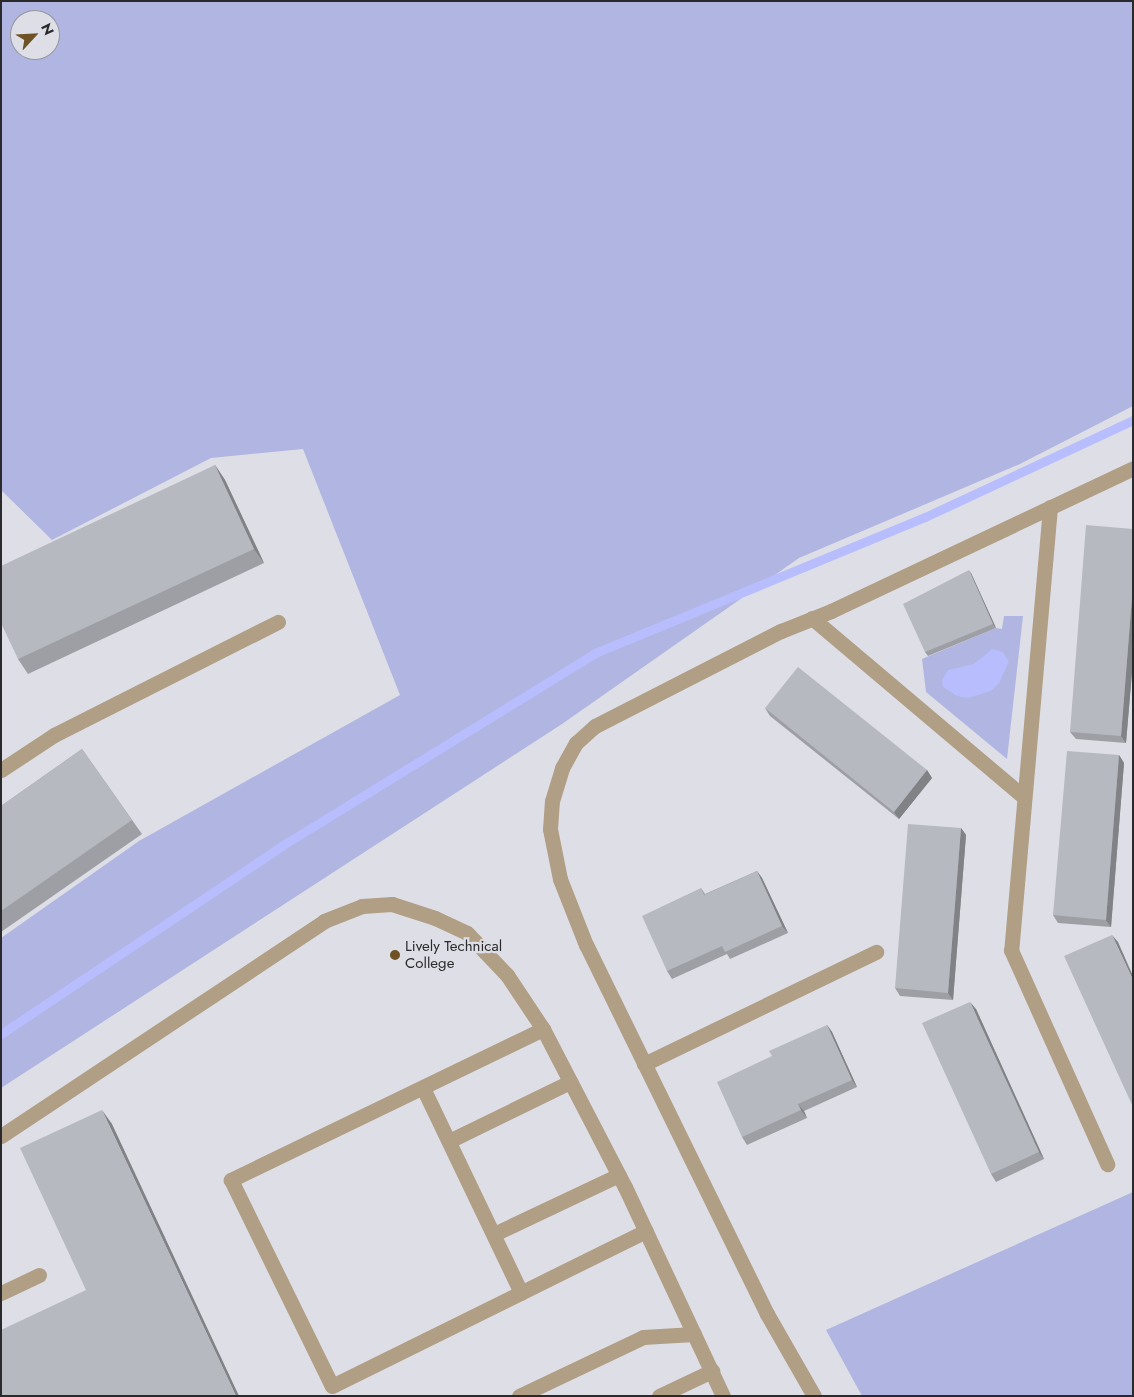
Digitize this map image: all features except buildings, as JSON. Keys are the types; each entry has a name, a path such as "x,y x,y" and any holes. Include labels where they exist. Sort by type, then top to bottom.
{"lane":[{"path":"814,1396 767,1314 586,945 560,879 550,829 552,801 562,768 576,743 595,726 781,631 1133,468"},
{"path":"1050,507 1011,950 1107,1164"},
{"path":"812,618 1024,798"},
{"path":"1,770 54,735 278,622"},
{"path":"1,1136 324,921 362,906 392,904 467,933 508,975 543,1029 619,1175 723,1396"},
{"path":"644,1064 876,952"},
{"path":"543,1029 232,1180 332,1386 646,1231"},
{"path":"449,1141 570,1082"},
{"path":"423,1088 521,1293"},
{"path":"494,1234 619,1175"},
{"path":"1,1293 39,1275"},
{"path":"519,1396 643,1337 694,1334"},
{"path":"659,1396 712,1371"}],"shaded area":[{"path":"1133,1 1133,406 1020,464 799,558 562,724 1,1088 1,938 139,841 400,695 303,449 211,458 52,540 1,490 1,2"},
{"path":"1004,616 1023,616 1007,759 926,692 922,659 996,628 1002,629"},
{"path":"992,649 1003,652 1009,662 999,683 991,691 968,698 957,696 943,687 942,680 948,670 974,664"},
{"path":"1133,1192 1133,1396 862,1396 826,1330"}],"waterway":[{"path":"1,1034 288,842 595,653 925,517 1133,420"}],"place":[{"name":"Lively Technical College","path":"395,955"}]}
